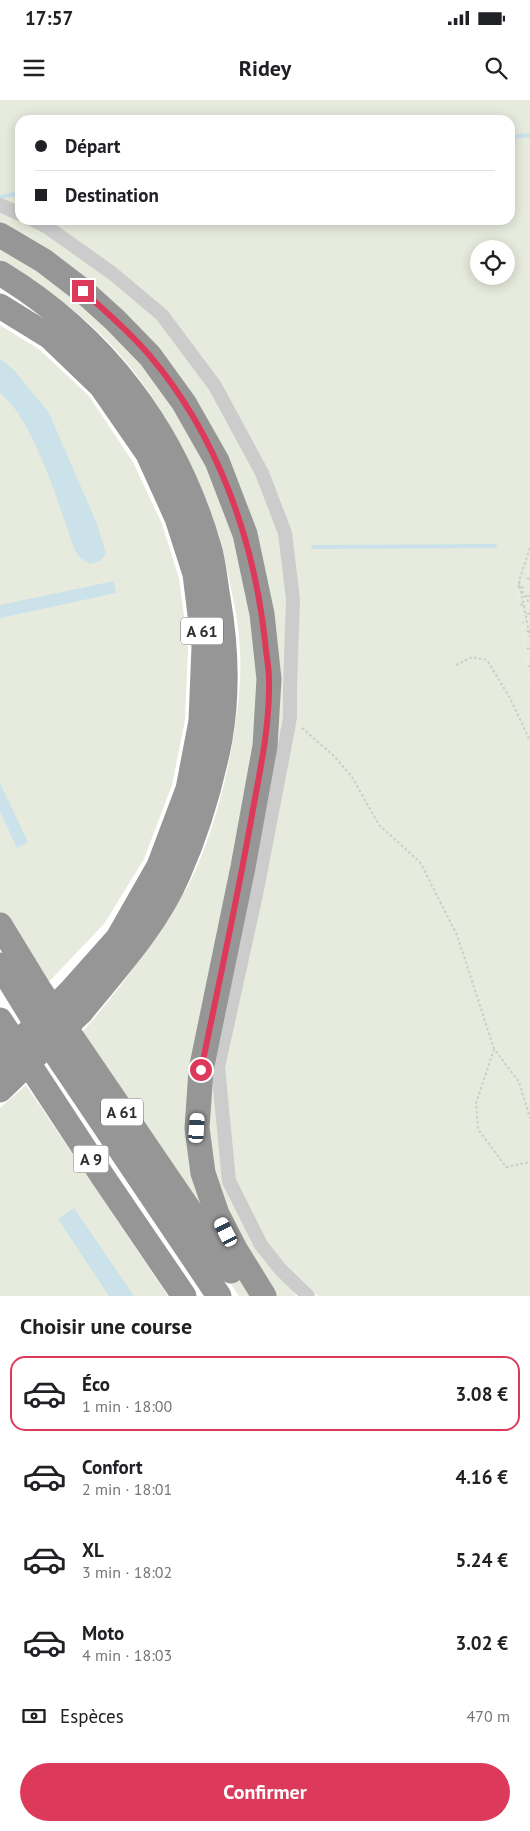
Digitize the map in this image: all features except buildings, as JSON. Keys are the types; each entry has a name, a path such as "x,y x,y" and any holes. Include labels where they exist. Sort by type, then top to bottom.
{"highway":[{"path":"0,235 44,261 83,291 150,356 184,403 217,461 245,534 262,614 269,679 265,746 243,867 201,1070 197,1128 203,1173 216,1214 234,1249 264,1296"},
{"name":"A 61","path":"0,272 24,287 64,317 91,342 122,376 153,420 184,477 210,548 222,619 225,678 220,738 208,792 194,836 177,877 154,919 75,1003 0,1090"},
{"name":"A 61","path":"0,306 50,337 101,386 148,454 177,518 195,574 204,647 201,721 188,789 159,866 118,938 75,1003 0,1060"},
{"name":"A 61","path":"0,925 50,1005 248,1296"},
{"name":"A 9","path":"0,965 42,1033 219,1296"},
{"name":"A 9","path":"0,1020 184,1296"}],"street":[{"path":"0,205 15,212"},
{"path":"45,225 112,273 162,314 215,386 262,473 285,533 293,599 290,718 257,890 218,1067 229,1181 261,1246 281,1270 308,1296"}],"path":[{"path":"530,548 519,581 530,637"},
{"path":"521,588 530,604"},
{"path":"456,665 472,657 487,660 510,698 530,741"},
{"path":"290,718 334,756 352,777 379,825 420,862 457,935 494,1049 519,1082 530,1118"},
{"path":"494,1049 476,1103 478,1129 506,1168 530,1162"}],"green space":[{"path":"0,100 530,100 530,567 516,576 530,686 530,1296 318,1296 288,1280 296,1296 239,1296 138,1147 72,1044 143,955 189,884 199,861 217,811 230,757 238,704 240,643 233,595 218,533 174,433 147,389 131,368 96,330 50,292 0,259"},
{"path":"0,325 40,350 89,396 133,462 162,524 179,578 188,648 185,720 172,785 144,859 104,924 41,990 0,920"},
{"path":"530,567 530,686 516,576"},
{"path":"26,1085 168,1296 0,1296 0,1108"}],"water":[{"path":"0,359 13,369 49,413 97,524 106,554 100,561 90,564 80,558 74,548 53,488 34,442 24,422 12,405 0,393"},
{"path":"114,581 116,593 0,618 0,605"},
{"path":"0,783 28,842 17,848 0,812"},
{"path":"74,1208 134,1296 109,1296 58,1219"}],"waterway":[{"path":"515,136 530,135"},
{"path":"0,197 15,194"},
{"path":"313,547 495,546"}],"route":[{"path":"83,291 150,356 184,403 217,461 245,534 262,614 269,679 265,746 243,867 201,1070"}]}
